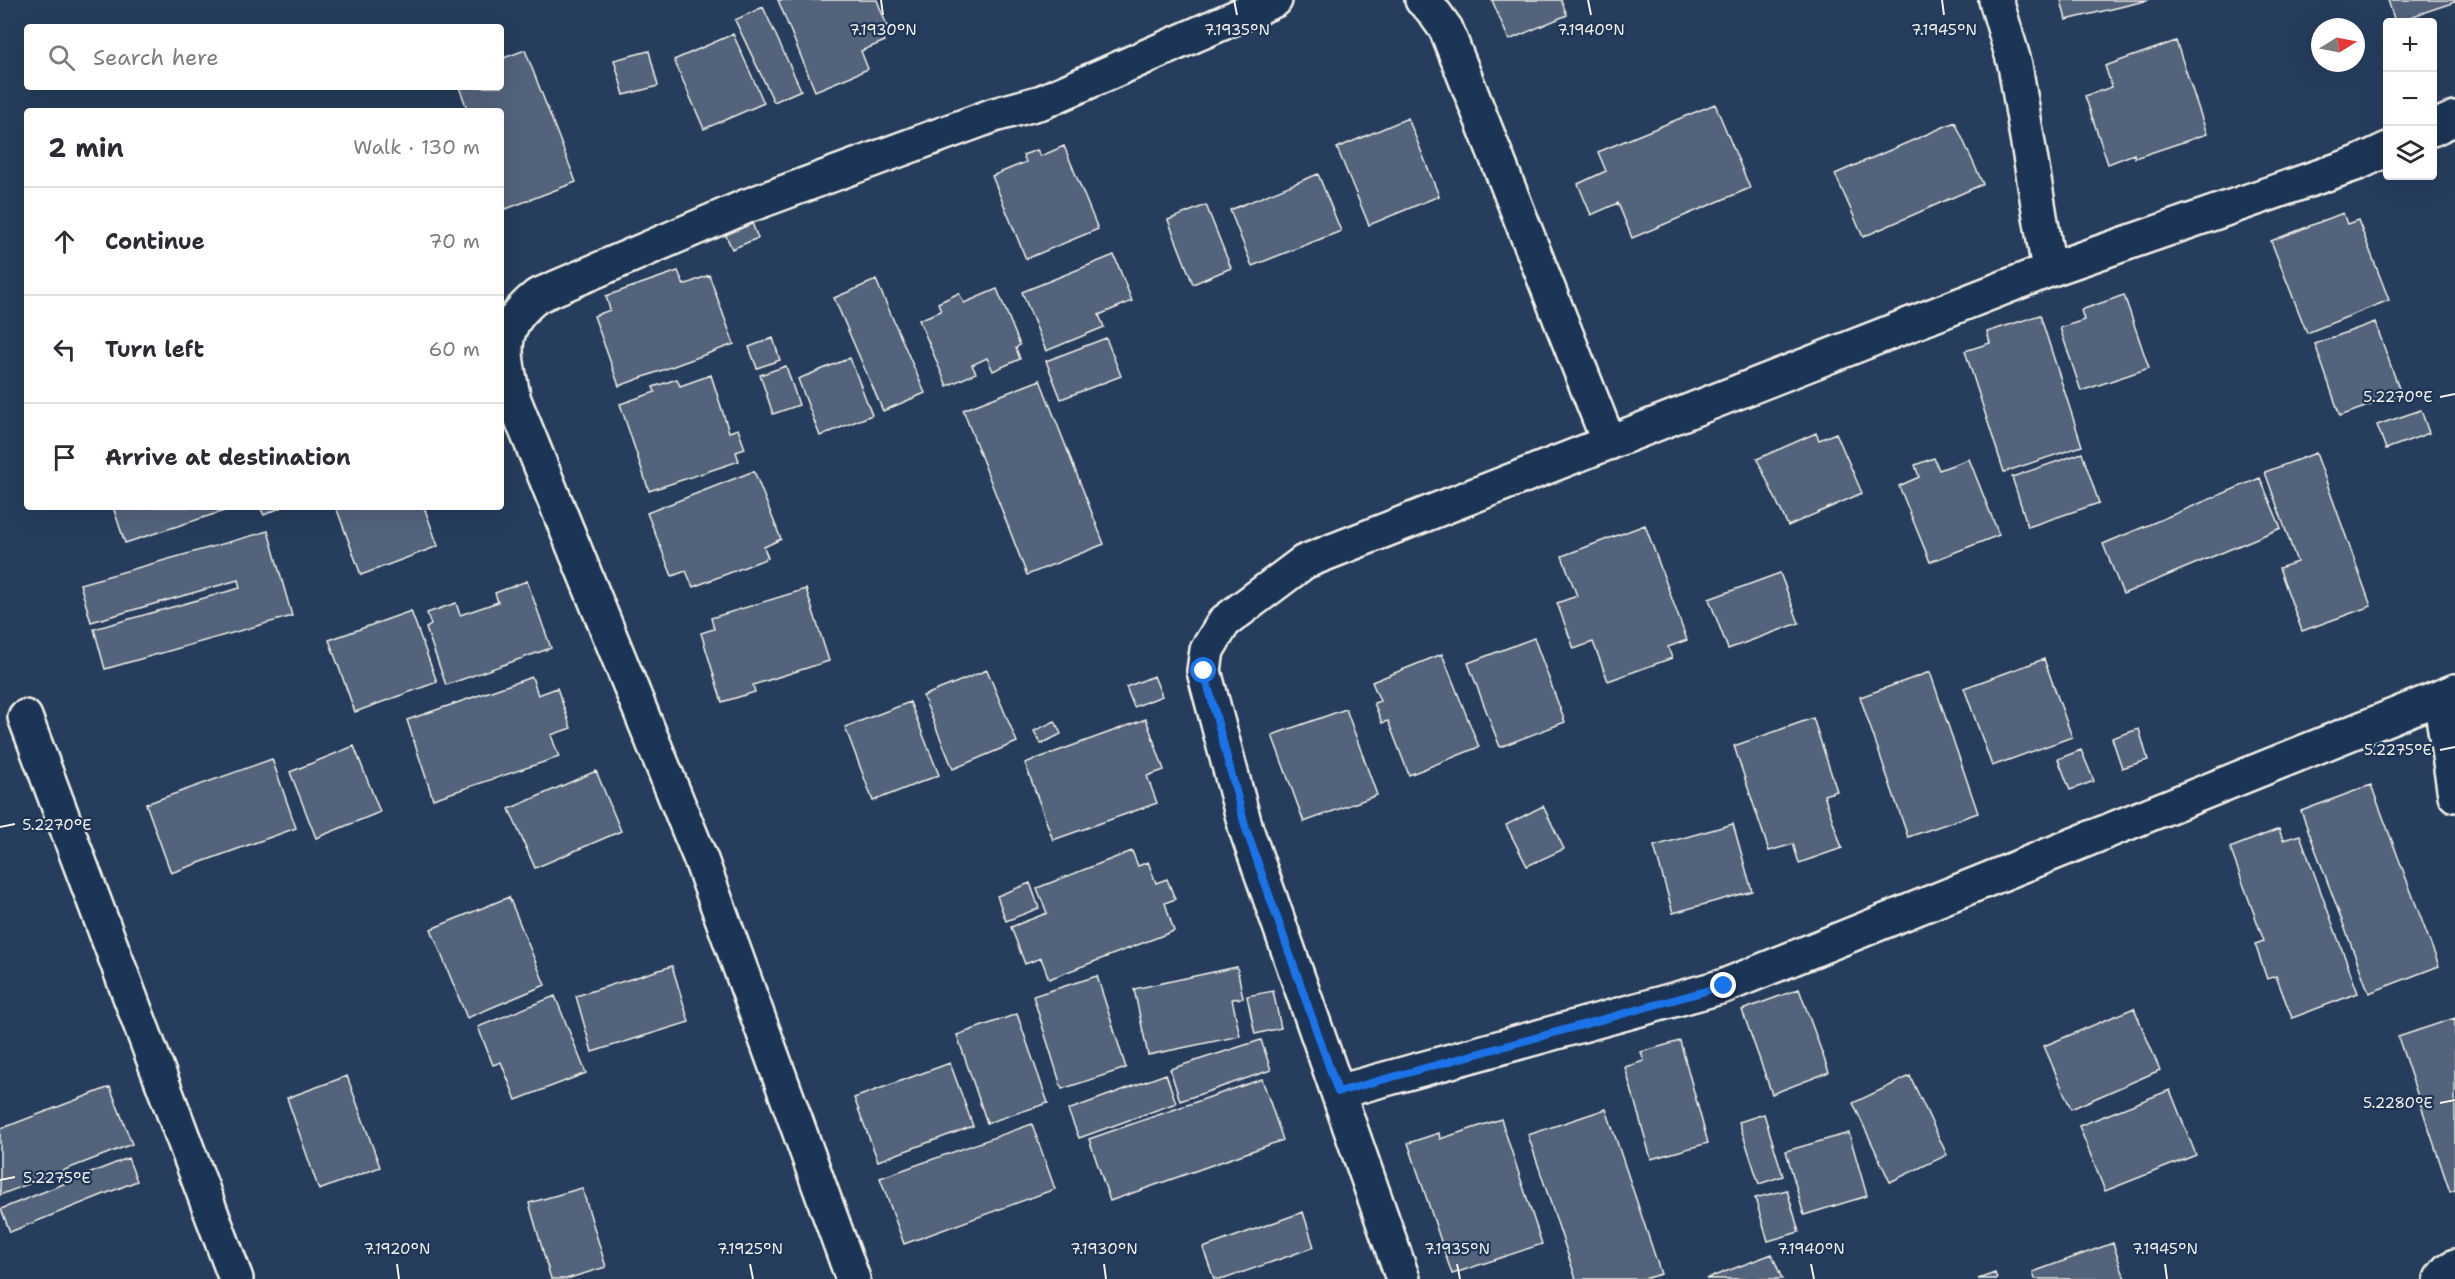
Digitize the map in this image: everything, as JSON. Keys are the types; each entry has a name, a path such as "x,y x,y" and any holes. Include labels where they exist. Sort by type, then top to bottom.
{"street":[{"path":"853,1279 702,860 514,400 505,354 507,333 521,309 537,296 747,206 994,115 1042,102 1275,0"},
{"path":"1422,0 1446,29 1609,443"},
{"path":"1996,0 2015,65 2049,270"},
{"path":"2437,127 2455,118"},
{"path":"1403,1279 1246,829 1204,671 1207,650 1224,622 1304,562 2049,270 2358,163 2383,151"},
{"path":"1338,1092 1724,986 2448,694 2455,795"},
{"path":"25,717 236,1279"},
{"path":"2441,1279 2448,1270 2455,1266"}],"building":[{"path":"778,0 877,0 887,26 879,28 885,41 861,51 868,69 815,91"},
{"path":"1492,0 1561,0 1567,15 1509,40"},
{"path":"2061,0 2149,0 2066,20"},
{"path":"2388,0 2455,0 2455,2 2407,18 2394,18"},
{"path":"763,7 801,90 774,102 735,20"},
{"path":"733,34 764,103 704,129 674,60"},
{"path":"2176,41 2207,134 2135,158 2134,154 2108,164 2085,96 2112,87 2105,66"},
{"path":"525,50 576,182 506,209 504,204 504,108 467,108 460,90 504,90 504,58"},
{"path":"649,51 658,86 624,95 614,60"},
{"path":"1715,104 1750,188 1632,238 1618,203 1591,215 1578,184 1606,171 1598,152"},
{"path":"1408,118 1439,196 1369,225 1337,148"},
{"path":"1955,122 1983,184 1863,237 1835,174"},
{"path":"1064,146 1098,229 1026,259 992,176 1026,162 1023,155 1037,150 1041,156"},
{"path":"1318,174 1341,231 1252,266 1230,210"},
{"path":"1206,205 1231,268 1193,284 1168,220"},
{"path":"2343,213 2347,224 2358,220 2389,300 2307,333 2271,241"},
{"path":"750,218 758,238 732,249 723,229"},
{"path":"1114,255 1132,301 1099,315 1104,327 1046,351 1022,292"},
{"path":"678,271 684,285 709,275 734,344 619,386 594,316 610,310 606,296"},
{"path":"876,280 925,393 883,411 834,298"},
{"path":"997,289 1020,345 1016,348 1020,359 993,371 987,358 972,365 976,373 947,386 919,320 941,311 938,303 959,293 964,303"},
{"path":"2124,295 2149,368 2081,391 2060,328 2084,320 2081,310"},
{"path":"2040,315 2082,446 2004,472 1965,351 1990,343 1987,332"},
{"path":"2375,322 2401,394 2340,416 2315,344"},
{"path":"773,338 780,360 757,368 749,347"},
{"path":"1106,338 1121,376 1061,399 1046,361"},
{"path":"850,358 872,415 820,436 798,379"},
{"path":"786,366 799,405 773,414 760,375"},
{"path":"711,375 729,432 738,429 745,449 736,452 739,461 649,491 620,404 655,392 653,387 677,379 680,386"},
{"path":"1040,380 1104,544 1027,575 963,410"},
{"path":"2421,410 2429,433 2386,449 2377,425"},
{"path":"1816,433 1819,440 1836,433 1862,493 1788,526 1757,459"},
{"path":"2082,453 2099,503 2028,527 2012,477"},
{"path":"2316,453 2371,606 2302,631 2279,568 2297,562 2265,472"},
{"path":"1934,458 1939,470 1969,459 1999,535 1930,562 1899,486 1919,477 1915,465"},
{"path":"754,471 781,539 764,547 768,558 693,587 686,571 672,576 647,513"},
{"path":"2260,478 2281,528 2123,594 2103,544"},
{"path":"114,510 224,510 224,511 125,543"},
{"path":"262,510 275,510 264,515"},
{"path":"337,510 425,510 438,546 361,575"},
{"path":"1645,525 1687,640 1668,647 1672,658 1608,681 1593,642 1574,649 1557,603 1577,596 1562,556"},
{"path":"268,531 292,616 105,669 94,629 240,588 238,580 91,622 80,584"},
{"path":"1780,573 1799,623 1728,649 1709,599"},
{"path":"527,581 551,648 446,685 426,628 431,625 427,613 456,603 460,615 498,602 495,593"},
{"path":"806,589 829,661 753,685 755,692 722,702 701,633 714,629 711,618"},
{"path":"411,611 437,682 355,712 329,640"},
{"path":"1534,638 1565,722 1500,747 1468,663"},
{"path":"1442,654 1479,747 1409,775 1388,721 1382,723 1374,703 1380,701 1372,682"},
{"path":"2044,659 2072,737 1992,766 1964,688"},
{"path":"987,670 1017,742 953,769 923,696"},
{"path":"1930,672 1978,813 1908,837 1860,697"},
{"path":"1154,676 1162,696 1134,707 1126,687"},
{"path":"532,677 538,695 557,688 571,728 551,735 559,757 433,799 407,720"},
{"path":"910,702 939,775 873,801 845,727"},
{"path":"1346,709 1377,795 1304,822 1272,735"},
{"path":"1813,718 1837,791 1824,795 1842,848 1799,863 1793,844 1769,851 1734,746"},
{"path":"1146,719 1164,770 1147,776 1157,803 1053,840 1025,763"},
{"path":"1055,721 1061,734 1041,744 1034,731"},
{"path":"2139,729 2148,760 2122,768 2112,738"},
{"path":"354,746 380,812 316,838 290,772"},
{"path":"2081,750 2094,781 2070,790 2058,759"},
{"path":"272,759 296,828 171,873 146,804"},
{"path":"596,771 621,831 535,868 509,809"},
{"path":"2371,785 2439,966 2369,993 2301,811"},
{"path":"1543,806 1564,849 1527,866 1506,825"},
{"path":"1733,824 1752,891 1673,913 1654,846"},
{"path":"2279,829 2283,840 2300,835 2358,993 2292,1018 2276,976 2267,979 2255,944 2264,941 2230,848"},
{"path":"1132,851 1138,866 1148,862 1156,883 1167,879 1175,899 1165,903 1174,931 1049,979 1041,958 1025,964 1011,927 1047,913 1037,888"},
{"path":"1030,883 1039,908 1006,921 997,896"},
{"path":"509,897 545,985 467,1018 431,929"},
{"path":"672,966 689,1022 592,1052 576,996"},
{"path":"1237,967 1243,998 1232,999 1240,1036 1148,1055 1134,989"},
{"path":"1097,976 1126,1068 1062,1089 1033,996"},
{"path":"1799,989 1829,1072 1772,1094 1742,1010"},
{"path":"1273,991 1281,1028 1255,1034 1247,996"},
{"path":"555,996 586,1073 516,1100 501,1062 493,1065 478,1027"},
{"path":"2134,1008 2160,1070 2071,1109 2044,1046"},
{"path":"1017,1014 1048,1103 987,1123 957,1035"},
{"path":"2455,1018 2455,1190 2450,1192 2398,1037"},
{"path":"1261,1040 1271,1070 1180,1101 1170,1069"},
{"path":"1680,1041 1708,1143 1651,1159 1625,1067 1644,1061 1641,1052"},
{"path":"950,1063 973,1126 878,1161 854,1098"},
{"path":"1166,1074 1176,1103 1079,1138 1068,1110"},
{"path":"347,1076 380,1167 319,1190 287,1098"},
{"path":"1910,1076 1947,1155 1890,1182 1853,1103"},
{"path":"1262,1079 1283,1140 1110,1201 1089,1139"},
{"path":"110,1087 132,1144 0,1195 0,1129"},
{"path":"2170,1090 2196,1155 2105,1191 2079,1126"},
{"path":"1606,1109 1661,1274 1644,1279 1576,1279 1528,1135"},
{"path":"1764,1114 1783,1176 1759,1184 1739,1122"},
{"path":"1501,1119 1542,1244 1452,1274 1408,1143 1439,1133 1440,1139"},
{"path":"1032,1124 1055,1189 904,1244 880,1178"},
{"path":"1849,1133 1867,1196 1804,1215 1786,1151"},
{"path":"128,1158 137,1181 10,1232 1,1209"},
{"path":"582,1188 606,1267 566,1279 551,1279 529,1203"},
{"path":"1787,1190 1799,1232 1768,1241 1755,1198"},
{"path":"1303,1212 1314,1247 1224,1279 1214,1279 1203,1248"},
{"path":"2113,1243 2125,1279 2035,1279 2033,1272"},
{"path":"1772,1254 1782,1279 1706,1279"},
{"path":"1995,1273 1997,1279 1978,1279"}],"route":[{"path":"1204,671 1246,829 1338,1092 1724,986"}]}
